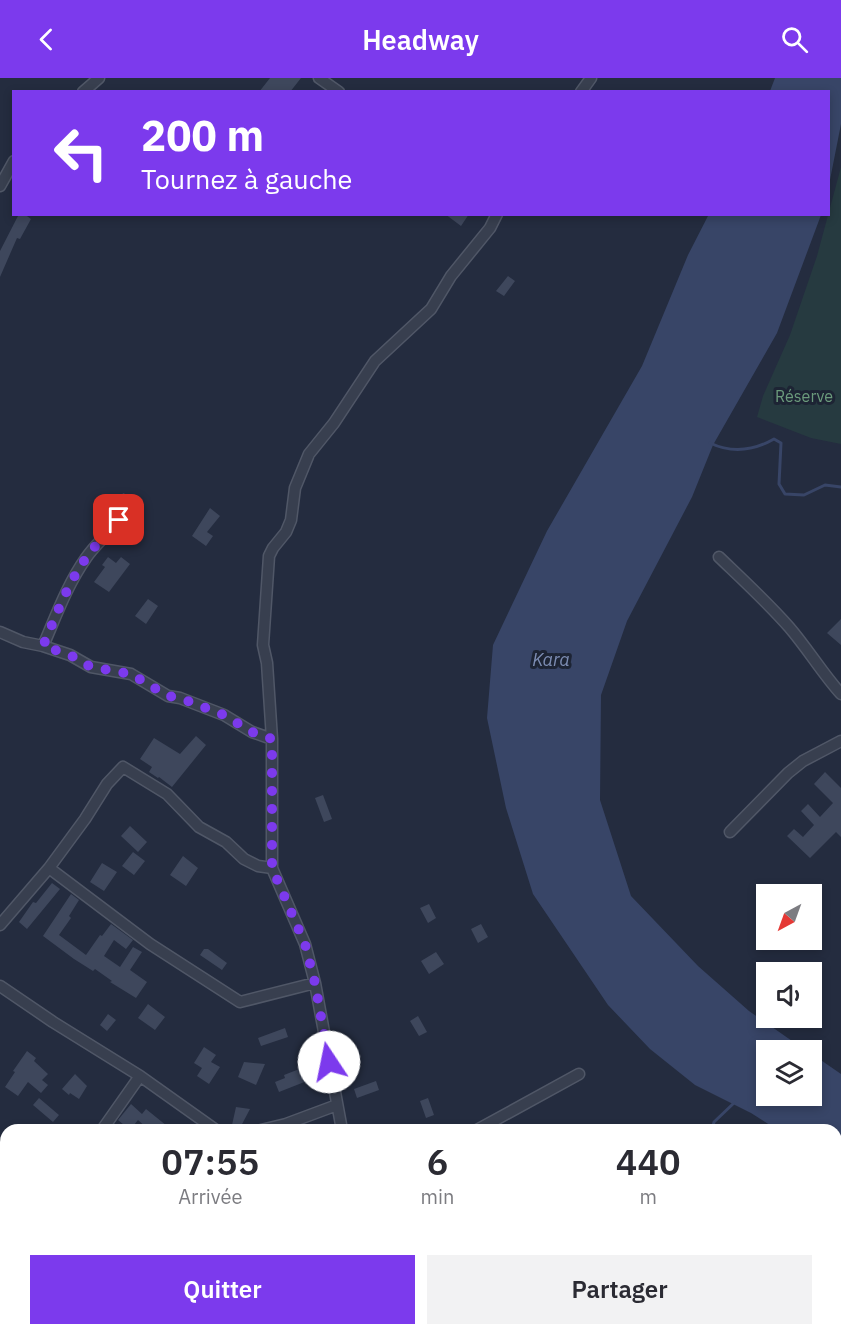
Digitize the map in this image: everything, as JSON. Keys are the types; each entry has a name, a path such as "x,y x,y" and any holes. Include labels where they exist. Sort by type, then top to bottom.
{"street":[{"path":"85,90 99,78"},
{"path":"319,78 336,90"},
{"path":"0,186 12,165"},
{"path":"341,1124 315,983 305,944 272,868 272,739 267,663 263,645 269,556 289,526 293,495 309,454 334,423 375,361 431,309 451,276 490,228 496,216"},
{"path":"43,646 72,579 88,555 119,520"},
{"path":"719,557 787,625 811,654 823,674 841,694"},
{"path":"0,632 22,642 70,655 91,667 131,674 168,696 180,698 216,712 252,732 272,739"},
{"path":"730,832 788,773 803,761 841,741"},
{"path":"0,925 50,868 107,784 123,767 167,794 199,827 226,842 244,859 258,866 272,868"},
{"path":"50,868 150,944 240,1002 315,983"},
{"path":"0,986 140,1076 208,1124"},
{"path":"488,1124 579,1074"},
{"path":"106,1124 140,1076"},
{"path":"286,1124 337,1106"}],"green space":[{"name":"Réserve","path":"841,167 841,444 811,438 757,417 763,396 790,335 817,256 828,216 830,216"}],"water":[{"path":"775,78 841,78 841,124 830,180 830,90 770,90"},
{"name":"Kara","path":"708,216 821,216 777,333 713,445 692,497 627,621 601,695 600,800 631,896 698,966 756,1016 756,1028 773,1028 791,1040 756,1040 756,1106 822,1106 822,1061 841,1074 841,1124 768,1124 695,1085 650,1049 608,1005 533,894 506,808 487,718 493,645 547,531 642,366 688,255"}],"building":[{"path":"270,78 301,78 292,90 261,90"},
{"path":"18,216 27,216 31,219 20,239 17,238 0,277 0,251"},
{"path":"448,216 468,216 461,226"},
{"path":"508,276 515,281 504,296 496,291"},
{"path":"123,493 132,497 127,509 118,505"},
{"path":"210,508 220,516 207,532 213,536 206,546 192,536"},
{"path":"108,557 116,563 121,557 130,564 109,592 94,582 105,567 102,565"},
{"path":"148,599 158,606 146,624 135,616"},
{"path":"841,619 841,645 827,633"},
{"path":"196,736 206,745 172,787 149,772 152,767 140,759 154,738 180,754"},
{"path":"825,772 841,788 841,837 836,832 810,858 787,836 794,829 803,837 814,825 801,811 808,804 820,817 833,803 814,784"},
{"path":"323,795 332,819 324,822 315,798"},
{"path":"130,826 147,842 138,852 121,836"},
{"path":"133,852 145,861 134,875 122,866"},
{"path":"183,856 198,868 186,886 170,875"},
{"path":"102,863 117,872 104,891 90,882"},
{"path":"52,883 60,889 27,929 19,922 33,902 36,903"},
{"path":"71,894 79,900 69,916 71,918 59,935 86,955 111,924 133,940 126,949 114,940 104,956 120,967 133,947 142,952 130,970 147,982 136,998 110,982 112,981 95,969 93,971 74,959 43,936"},
{"path":"429,904 436,918 428,923 420,908"},
{"path":"481,924 488,937 478,943 471,929"},
{"path":"204,949 208,949 227,963 222,970 200,955"},
{"path":"436,952 444,964 429,974 421,961"},
{"path":"148,1004 165,1017 155,1030 138,1018"},
{"path":"108,1014 116,1020 107,1031 100,1025"},
{"path":"418,1016 427,1032 419,1036 410,1021"},
{"path":"285,1028 288,1037 261,1046 258,1038"},
{"path":"204,1047 216,1055 211,1062 220,1067 209,1084 197,1076 202,1068 194,1063"},
{"path":"27,1051 36,1058 34,1061 48,1074 42,1080 48,1085 41,1093 28,1082 18,1096 5,1087"},
{"path":"244,1062 265,1064 256,1085 238,1077"},
{"path":"307,1066 312,1079 279,1092 275,1082 285,1078 284,1075"},
{"path":"75,1074 87,1086 79,1099 62,1089"},
{"path":"376,1081 379,1090 357,1098 354,1089"},
{"path":"39,1098 59,1115 53,1122 33,1105"},
{"path":"428,1098 434,1115 426,1118 420,1101"},
{"path":"131,1104 142,1114 146,1109 165,1124 142,1124 138,1120 135,1124 123,1124 118,1120"},
{"path":"236,1107 250,1109 242,1124 232,1124"}],"waterway":[{"path":"710,443 734,449 750,448 774,439 781,443 779,484 785,494 804,495 825,485 841,487"},
{"path":"714,1124 735,1102"}],"route":[{"path":"119,520 88,555 72,579 43,646 70,655 91,667 131,674 168,696 180,698 224,715 252,732 272,739 272,868 305,944 315,983 329,1062"}]}
